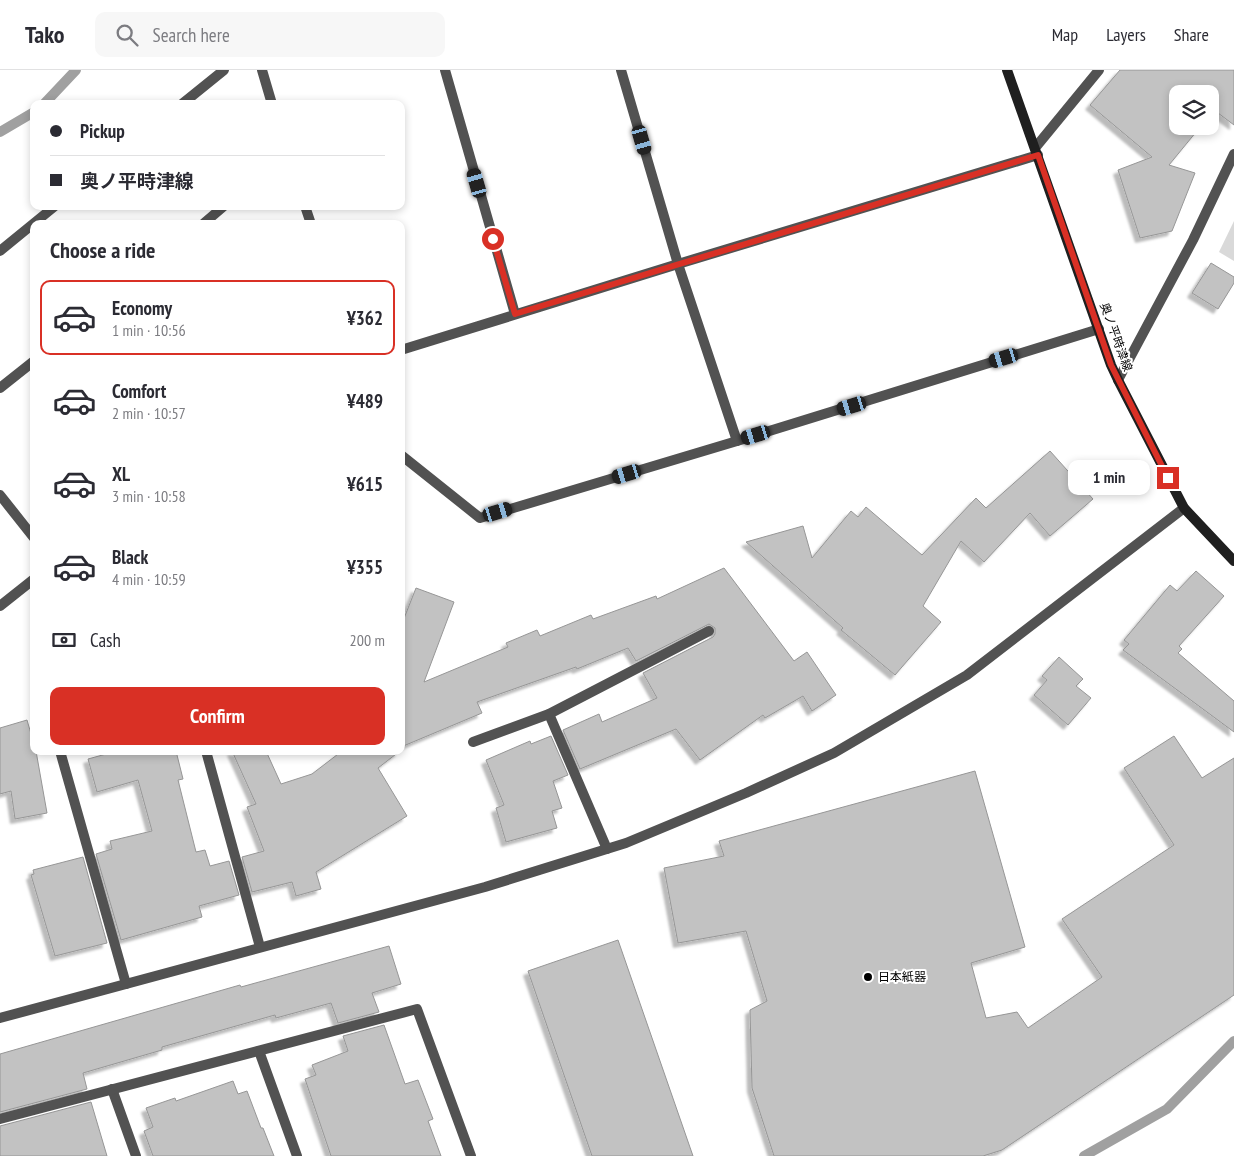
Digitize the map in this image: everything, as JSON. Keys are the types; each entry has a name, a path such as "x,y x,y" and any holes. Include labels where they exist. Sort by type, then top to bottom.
{"main road":[{"name":"奥ノ平時津線","path":"1007,70 1118,380 1184,508 1234,561"}],"street":[{"path":"187,100 224,70"},
{"path":"262,70 271,100"},
{"path":"445,70 515,314"},
{"path":"621,70 678,264 738,441"},
{"path":"405,349 1036,152 1099,70"},
{"path":"1118,380 1193,240 1234,154"},
{"path":"38,220 50,210"},
{"path":"208,220 219,210"},
{"path":"0,250 30,226"},
{"path":"405,459 480,518 738,441 1099,329"},
{"path":"0,388 30,364"},
{"path":"0,495 30,533"},
{"path":"0,1018 485,887 607,850 746,793 834,753 966,675 1184,508"},
{"path":"0,606 30,582"},
{"path":"473,742 549,714 709,631"},
{"path":"549,714 607,850"},
{"path":"61,755 126,984"},
{"path":"207,755 260,947"},
{"path":"0,1119 416,1009 471,1156"},
{"path":"259,1051 297,1156"},
{"path":"112,1090 136,1156"}],"shaded area":[{"path":"1234,221 1234,261 1219,252"}],"building":[{"path":"1120,70 1234,70 1234,125 1219,114 1219,85 1169,85 1169,135 1194,135 1169,165 1195,173 1172,231 1140,238 1118,170 1152,157 1090,105"},
{"path":"1211,263 1234,277 1234,283 1218,309 1192,293"},
{"path":"1050,451 1093,499 1050,536 1030,513 984,562 961,541 923,606 941,622 895,675 841,630 843,628 746,542 803,526 812,558 851,511 858,517 866,507 922,555 976,498 986,508"},
{"path":"724,568 794,661 807,652 836,695 812,711 803,696 765,718 763,715 700,760 676,729 580,769 563,730 599,714 602,722 657,698 643,673 713,637 715,628 709,624 636,661 628,648 577,669 576,667 477,702 482,713 405,745 405,616 416,588 454,602 424,682 508,647 506,643 537,630 540,636 591,615 593,619 656,596 657,599"},
{"path":"1196,571 1224,596 1179,646 1182,649 1178,653 1234,701 1234,732 1123,650 1129,644 1124,640 1170,585 1177,591"},
{"path":"1059,657 1083,679 1076,686 1091,698 1068,725 1034,695 1047,680 1042,676"},
{"path":"27,720 30,730 30,755 37,755 47,813 15,819 11,791 0,794 0,728"},
{"path":"551,736 568,775 553,781 562,808 552,811 557,828 506,842 496,808 504,805 486,760 530,741 531,744"},
{"name":"日本紙器","path":"1174,736 1202,778 1234,758 1234,995 1002,1150 983,1156 774,1156 752,1088 750,1010 767,1001 746,931 678,943 664,868 724,856 719,841 975,771 1025,947 971,963 986,1018 1017,1012 1028,1028 1102,977 1062,919 1174,845 1124,768"},
{"path":"102,755 177,755 183,779 178,780 196,852 205,850 210,866 229,861 239,895 199,906 202,917 121,940 96,854 112,849 110,841 152,831 138,780 97,792 88,759"},
{"path":"234,755 268,755 281,784 312,774 337,755 395,755 378,768 407,816 316,872 321,889 296,896 292,882 252,892 242,857 264,851 247,807 256,804"},
{"path":"83,857 107,943 55,956 31,875 34,874 33,870"},
{"path":"618,940 693,1156 592,1156 528,971"},
{"path":"389,946 401,984 372,993 379,1012 338,1023 331,1003 276,1018 275,1015 162,1047 162,1050 83,1073 87,1089 0,1112 0,1054 240,985 241,987"},
{"path":"384,1025 405,1084 418,1080 433,1119 428,1121 441,1156 331,1156 305,1079 316,1075 312,1065 348,1051 343,1036"},
{"path":"233,1081 238,1094 247,1091 274,1156 153,1156 144,1131 153,1127 146,1108 175,1098 176,1101"},
{"path":"91,1102 107,1156 0,1156 0,1126"}],"waterway":[{"path":"48,100 76,70"},
{"path":"0,132 30,114"},
{"path":"1084,1156 1167,1109 1234,1041"}],"place":[{"name":"日本紙器","path":"868,977"}],"route":[{"path":"493,239 515,314 1038,155 1111,365 1168,478"}]}
